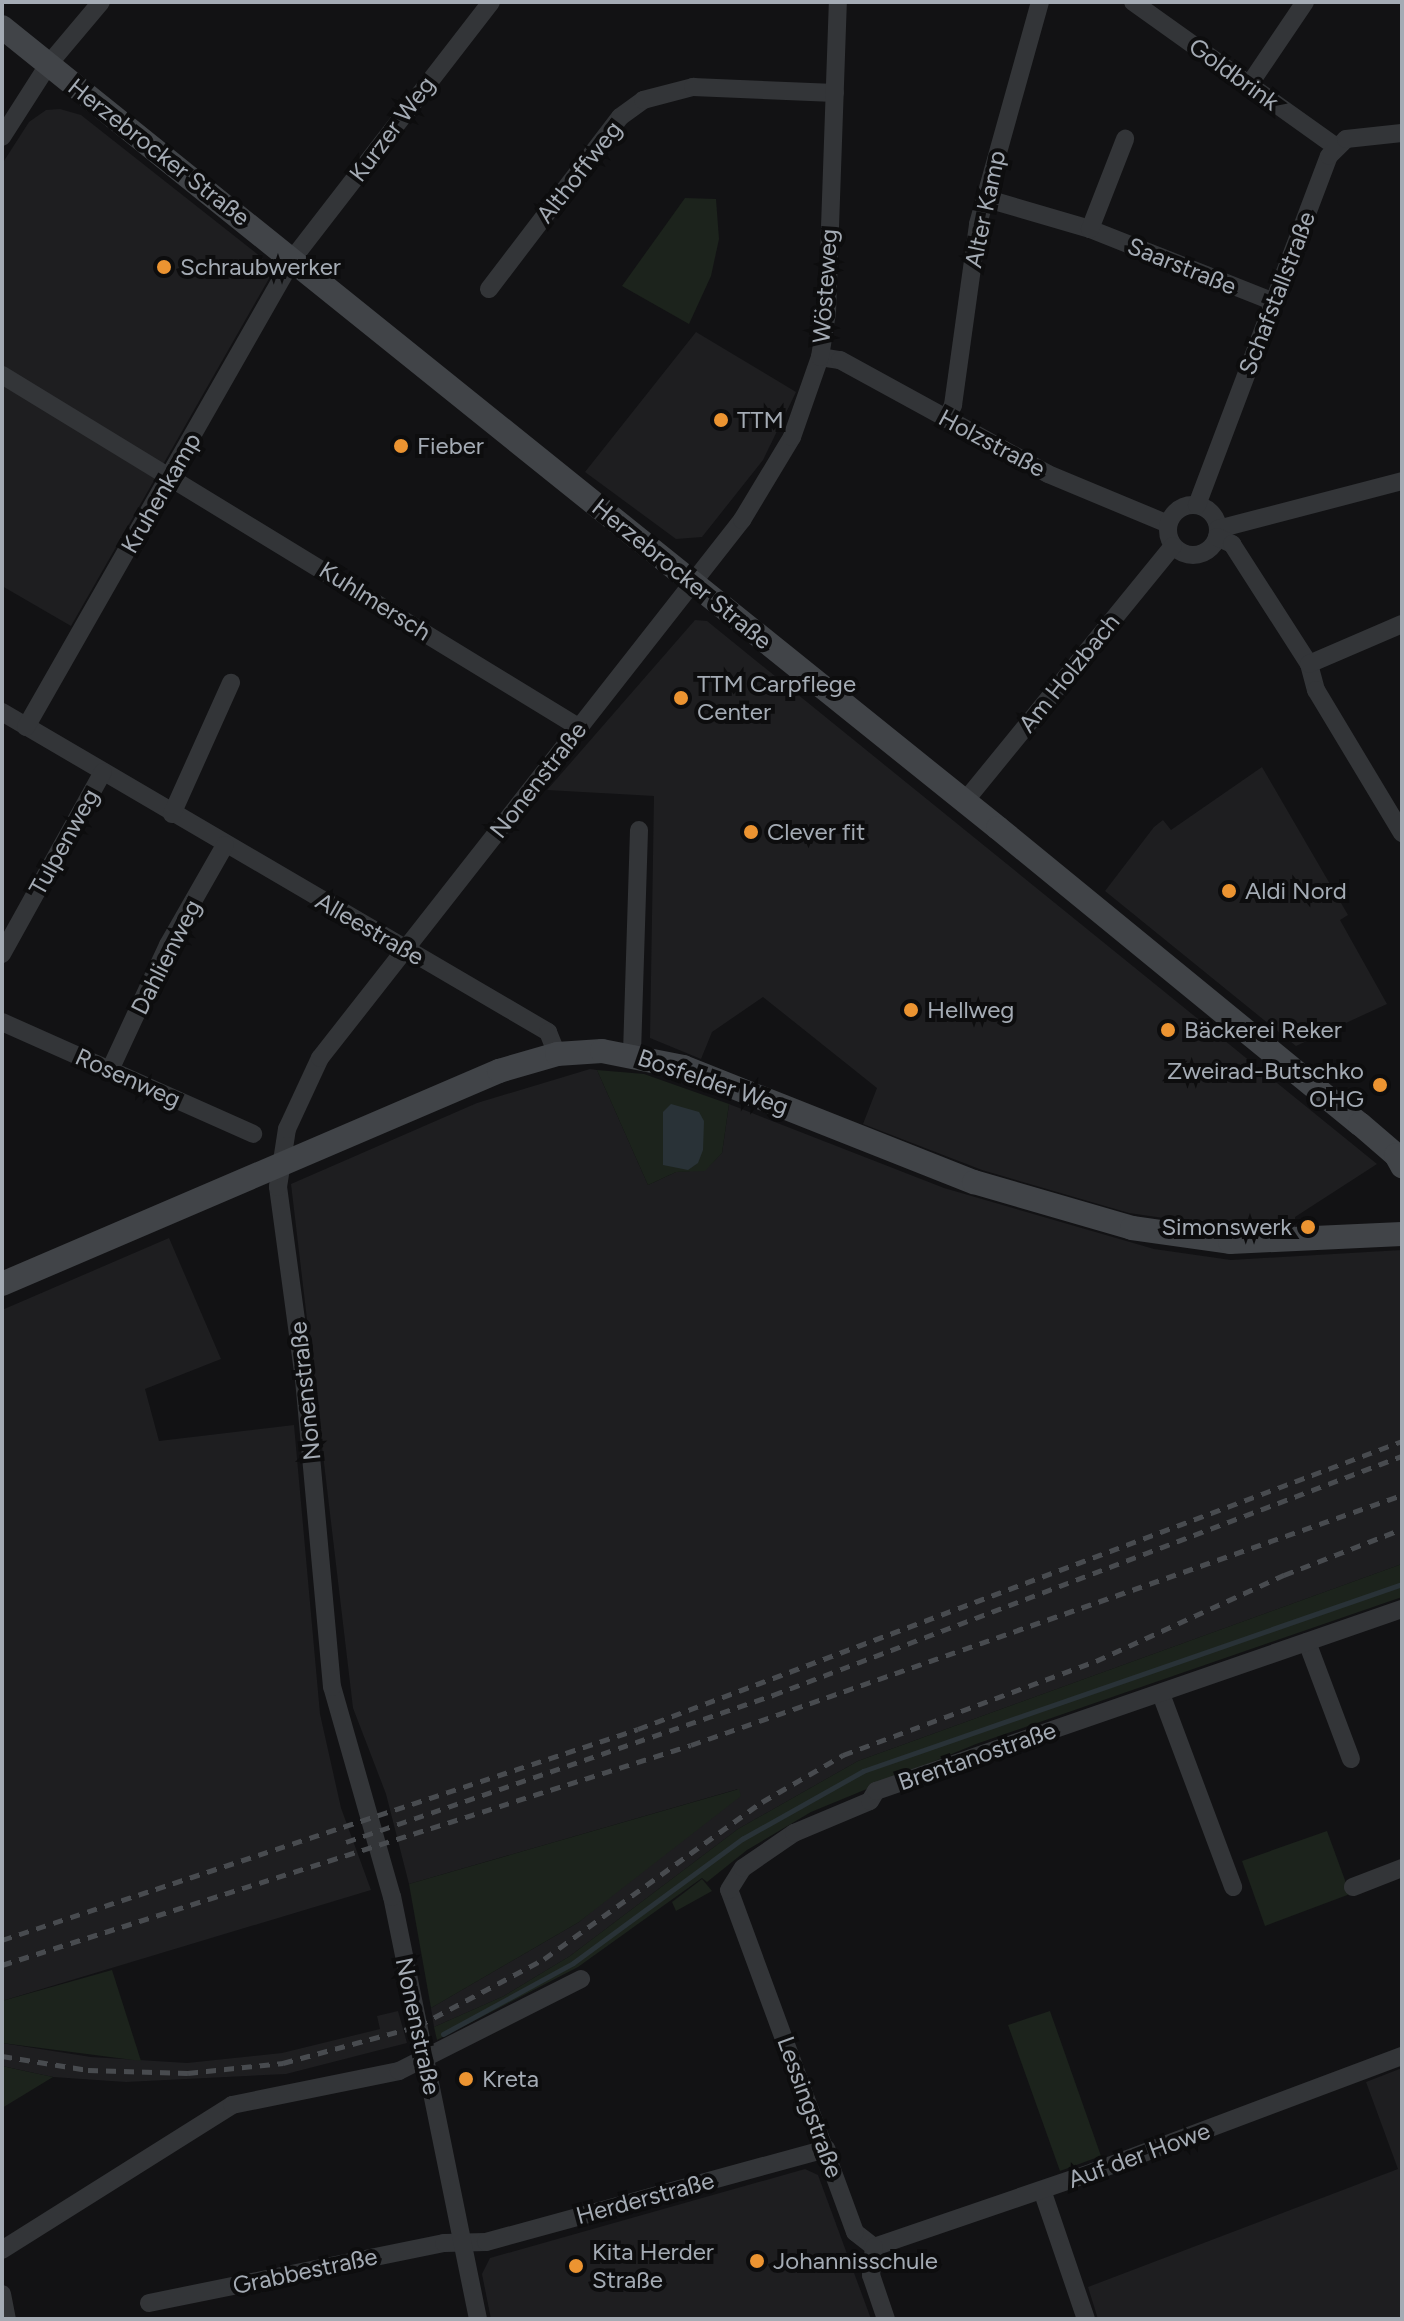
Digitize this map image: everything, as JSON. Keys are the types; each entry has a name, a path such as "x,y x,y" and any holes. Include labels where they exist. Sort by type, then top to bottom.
{"main road":[{"name":"Herzebrocker Straße","path":"2,27 294,257 965,801 1400,1159"},
{"name":"Bosfelder Weg","path":"2,1284 499,1071 557,1054 632,1053 704,1074 974,1182 1132,1228 1230,1242 1402,1234"}],"street":[{"path":"2,137 48,65 101,2"},
{"name":"Kurzer Weg","path":"294,257 491,2"},
{"name":"Wösteweg","path":"693,582 772,472 805,404 820,357 827,313 838,2"},
{"name":"Alter Kamp","path":"946,419 953,405 984,198 1040,2"},
{"name":"Goldbrink","path":"1133,2 1336,147"},
{"path":"1249,85 1305,2"},
{"name":"Althoffweg","path":"489,289 620,117 643,100 693,87 835,93"},
{"path":"1336,147 1346,139 1402,133"},
{"path":"1090,229 1125,139"},
{"name":"Schafstallstraße","path":"1197,505 1336,147"},
{"name":"Saarstraße","path":"984,198 1090,229 1274,302"},
{"name":"Kruhenkamp","path":"26,727 294,257"},
{"name":"Holzstraße","path":"820,357 840,360 1048,474 1168,524"},
{"name":"Kuhlmersch","path":"2,375 171,475 580,728"},
{"path":"1402,481 1217,533 1198,555 1173,546 1168,524 1184,506 1197,505 1212,513 1217,533 1232,544 1309,664 1316,690 1402,833"},
{"name":"Am Holzbach","path":"965,801 1173,546"},
{"name":"Nonenstraße","path":"478,2319 389,1886 332,1687 304,1379 278,1187 298,1098 320,1058 693,582"},
{"path":"1309,664 1402,624"},
{"path":"172,814 231,683"},
{"name":"Alleestraße","path":"2,712 548,1032 557,1054"},
{"name":"Tulpenweg","path":"2,954 103,772"},
{"path":"632,1053 639,830"},
{"name":"Dahlienweg","path":"110,1070 168,945 225,845"},
{"name":"Rosenweg","path":"2,1022 253,1134"},
{"name":"Brentanostraße","path":"729,1890 743,1868 755,1859 794,1833 870,1801 876,1791 1402,1609"},
{"path":"1307,1642 1351,1759"},
{"path":"1161,1694 1233,1887"},
{"path":"1353,1887 1402,1868"},
{"name":"Lessingstraße","path":"729,1890 827,2149 855,2232 874,2247"},
{"path":"2,2250 232,2105 426,2061 581,1979"},
{"name":"Auf der Howe","path":"874,2247 1042,2190 1402,2056"},
{"name":"Herderstraße","path":"462,2241 486,2242 827,2149"},
{"path":"1042,2190 1086,2319"},
{"name":"Grabbestraße","path":"149,2303 462,2241"},
{"path":"874,2247 871,2275 886,2319"},
{"path":"2,2294 7,2319"}],"shaded area":[{"path":"60,109 81,115 275,268 71,626 2,586 2,164 29,122 46,110"},
{"path":"685,198 716,199 719,239 711,276 689,324 622,286"},
{"path":"696,332 796,392 763,460 702,537 676,539 585,472"},
{"path":"695,620 707,621 1377,1164 1295,1217 1295,1228 1240,1229 1129,1213 982,1170 863,1124 877,1088 763,997 712,1032 701,1059 650,1038 654,796 547,790"},
{"path":"1262,767 1348,915 1340,920 1387,1004 1296,1046 1105,891 1154,827 1163,820 1171,830"},
{"path":"590,1069 597,1070 648,1185 676,1172 705,1170 722,1153 729,1104 944,1188 1154,1249 1231,1260 1402,1250 1402,1564 858,1761 738,1829 570,1956 504,1996 434,2027 431,2008 579,1922 738,1789 409,1884 386,1794 353,1708 291,1184 477,1103"},
{"path":"597,1070 644,1074 729,1104 722,1153 705,1171 676,1172 648,1185"},
{"path":"671,1104 699,1112 704,1121 703,1150 698,1163 688,1170 663,1165 663,1112"},
{"path":"169,1238 221,1359 145,1389 159,1441 294,1425 320,1714 341,1808 371,1890 2,2001 2,1310"},
{"path":"1402,1564 1402,1597 976,1744 811,1812 747,1850 707,1882 702,1878 578,1967 437,2040 434,2027 504,1996 570,1956 738,1829 858,1761"},
{"path":"739,1789 741,1796 579,1922 431,2008 409,1884"},
{"path":"1327,1831 1350,1894 1265,1926 1242,1861"},
{"path":"702,1879 712,1891 676,1911 672,1902"},
{"path":"112,1970 141,2061 2,2043 2,2001"},
{"path":"398,2011 407,2043 286,2074 126,2082 53,2077 2,2066 2,2043 91,2057 187,2063 282,2053 380,2029 377,2016"},
{"path":"1050,2011 1101,2156 1060,2171 1008,2025"},
{"path":"2,2066 20,2070 53,2077 2,2108"},
{"path":"1402,2068 1402,2319 1098,2319 1088,2287 1398,2169 1366,2082"},
{"name":"Johannisschule","path":"805,2169 818,2175 871,2319 491,2319 482,2274 490,2258"}],"waterway":[{"path":"443,2034 573,1963 742,1839 863,1771 1402,1584"}],"railway":[{"path":"2,1940 638,1729 1402,1441"},
{"path":"346,1842 773,1695 1402,1456"},
{"path":"2,1965 691,1745 1402,1495"},
{"path":"2,2056 88,2070 188,2073 283,2063 418,2026 544,1959 762,1802 843,1755 1096,1661 1284,1575 1402,1529"}],"place":[{"name":"Schraubwerker","path":"164,267"},
{"name":"TTM","path":"721,420"},
{"name":"Fieber","path":"401,446"},
{"name":"TTM Carpflege Center","path":"681,698"},
{"name":"Clever fit","path":"751,832"},
{"name":"Aldi Nord","path":"1229,891"},
{"name":"Hellweg","path":"911,1010"},
{"name":"Bäckerei Reker","path":"1168,1030"},
{"name":"Zweirad-Butschko OHG","path":"1380,1085"},
{"name":"Simonswerk","path":"1308,1227"},
{"name":"Kreta","path":"466,2079"},
{"name":"Johannisschule","path":"757,2261"},
{"name":"Kita Herder Straße","path":"576,2266"}]}
